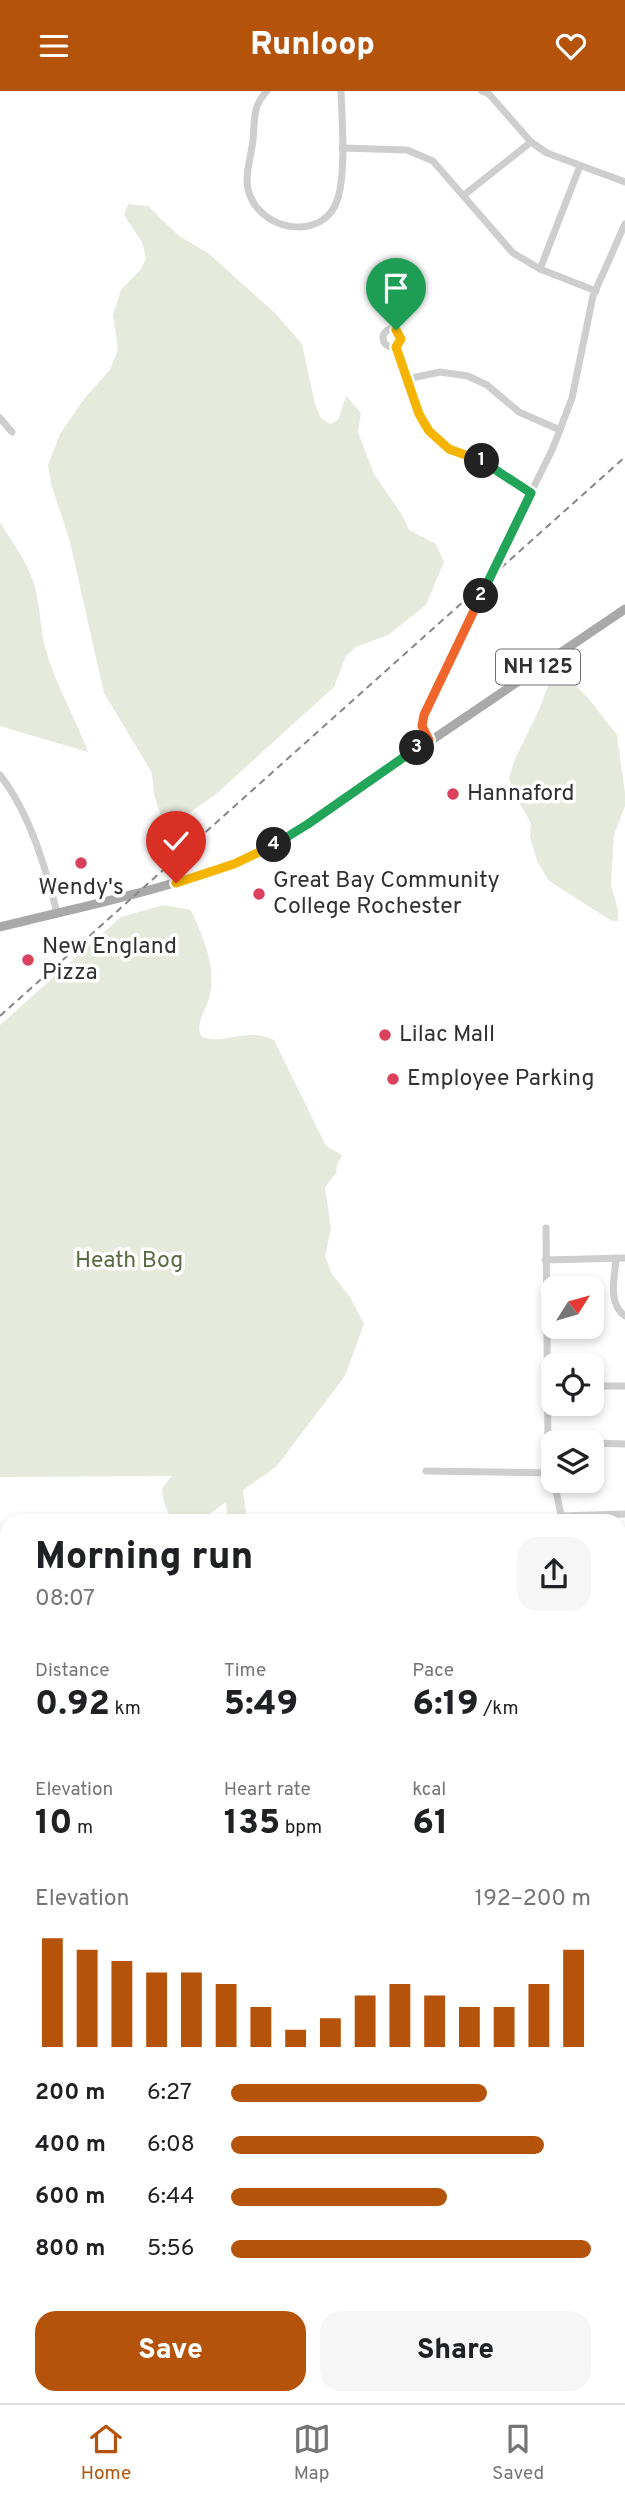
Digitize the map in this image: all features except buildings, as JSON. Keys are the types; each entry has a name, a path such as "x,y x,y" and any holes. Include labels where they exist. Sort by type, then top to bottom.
{"main road":[{"name":"NH 125","path":"0,927 197,877 234,864 285,839 625,609"}],"street":[{"path":"267,91 259,99 254,112 247,177 251,199 268,216 286,225 300,228 315,226 327,218 338,198 342,148 341,91"},
{"path":"482,91 489,94 531,142 547,153 625,182"},
{"path":"464,195 531,142"},
{"path":"342,148 391,149 418,153 433,161 513,253 541,269 596,291"},
{"path":"541,269 580,166"},
{"path":"429,740 422,726 424,715 560,430 572,398 586,323 596,291 625,223"},
{"path":"396,347 419,414 438,441 456,452 490,465 531,493"},
{"path":"407,379 440,372 468,376 487,385 519,412 560,430"},
{"path":"0,418 12,432"},
{"path":"0,775 18,802 29,826 57,913"},
{"path":"545,1228 549,1353"},
{"path":"616,1258 614,1302 625,1316"},
{"path":"545,1260 625,1258"},
{"path":"604,1386 625,1386"},
{"path":"604,1443 625,1444"},
{"path":"426,1471 541,1476"},
{"path":"557,1493 561,1514"}],"green space":[{"path":"128,204 148,206 179,236 208,253 275,313 302,344 315,404 321,418 330,424 338,420 346,396 361,413 358,432 374,474 409,530 436,544 444,562 426,605 388,635 356,647 346,656 334,687 215,795 175,823 161,816 154,795 152,773 104,693 69,538 51,484 48,465 60,434 84,399 110,370 118,349 113,315 121,290 141,269 146,258 142,242 124,215"},
{"path":"0,522 31,576 49,661 88,752 0,726"},
{"path":"566,675 617,735 625,793 625,806 614,835 611,885 618,921 612,921 549,881 537,861 530,837 531,823 513,792 509,778 547,688 558,676"},
{"name":"Heath Bog","path":"163,905 191,910 207,951 211,973 209,1000 199,1025 201,1036 216,1039 254,1035 274,1040 326,1146 342,1155 336,1173 325,1187 331,1229 325,1256 332,1274 350,1297 364,1324 345,1376 276,1467 243,1490 246,1514 227,1514 226,1502 210,1514 169,1514 162,1488 172,1476 0,1477 0,1025 121,917"}],"railway":[{"path":"0,1016 625,457"}],"place":[{"name":"Hannaford","path":"453,794"},
{"name":"Wendy's","path":"81,863"},
{"name":"Great Bay Community College Rochester","path":"259,894"},
{"name":"New England Pizza","path":"28,960"},
{"name":"Lilac Mall","path":"385,1035"},
{"name":"Employee Parking","path":"393,1079"}],"route":[{"path":"176,883 234,864 267,849 308,824 429,740 422,726 424,715 531,493 490,465 449,449 429,431 419,414 396,347 401,336 396,330"}]}
